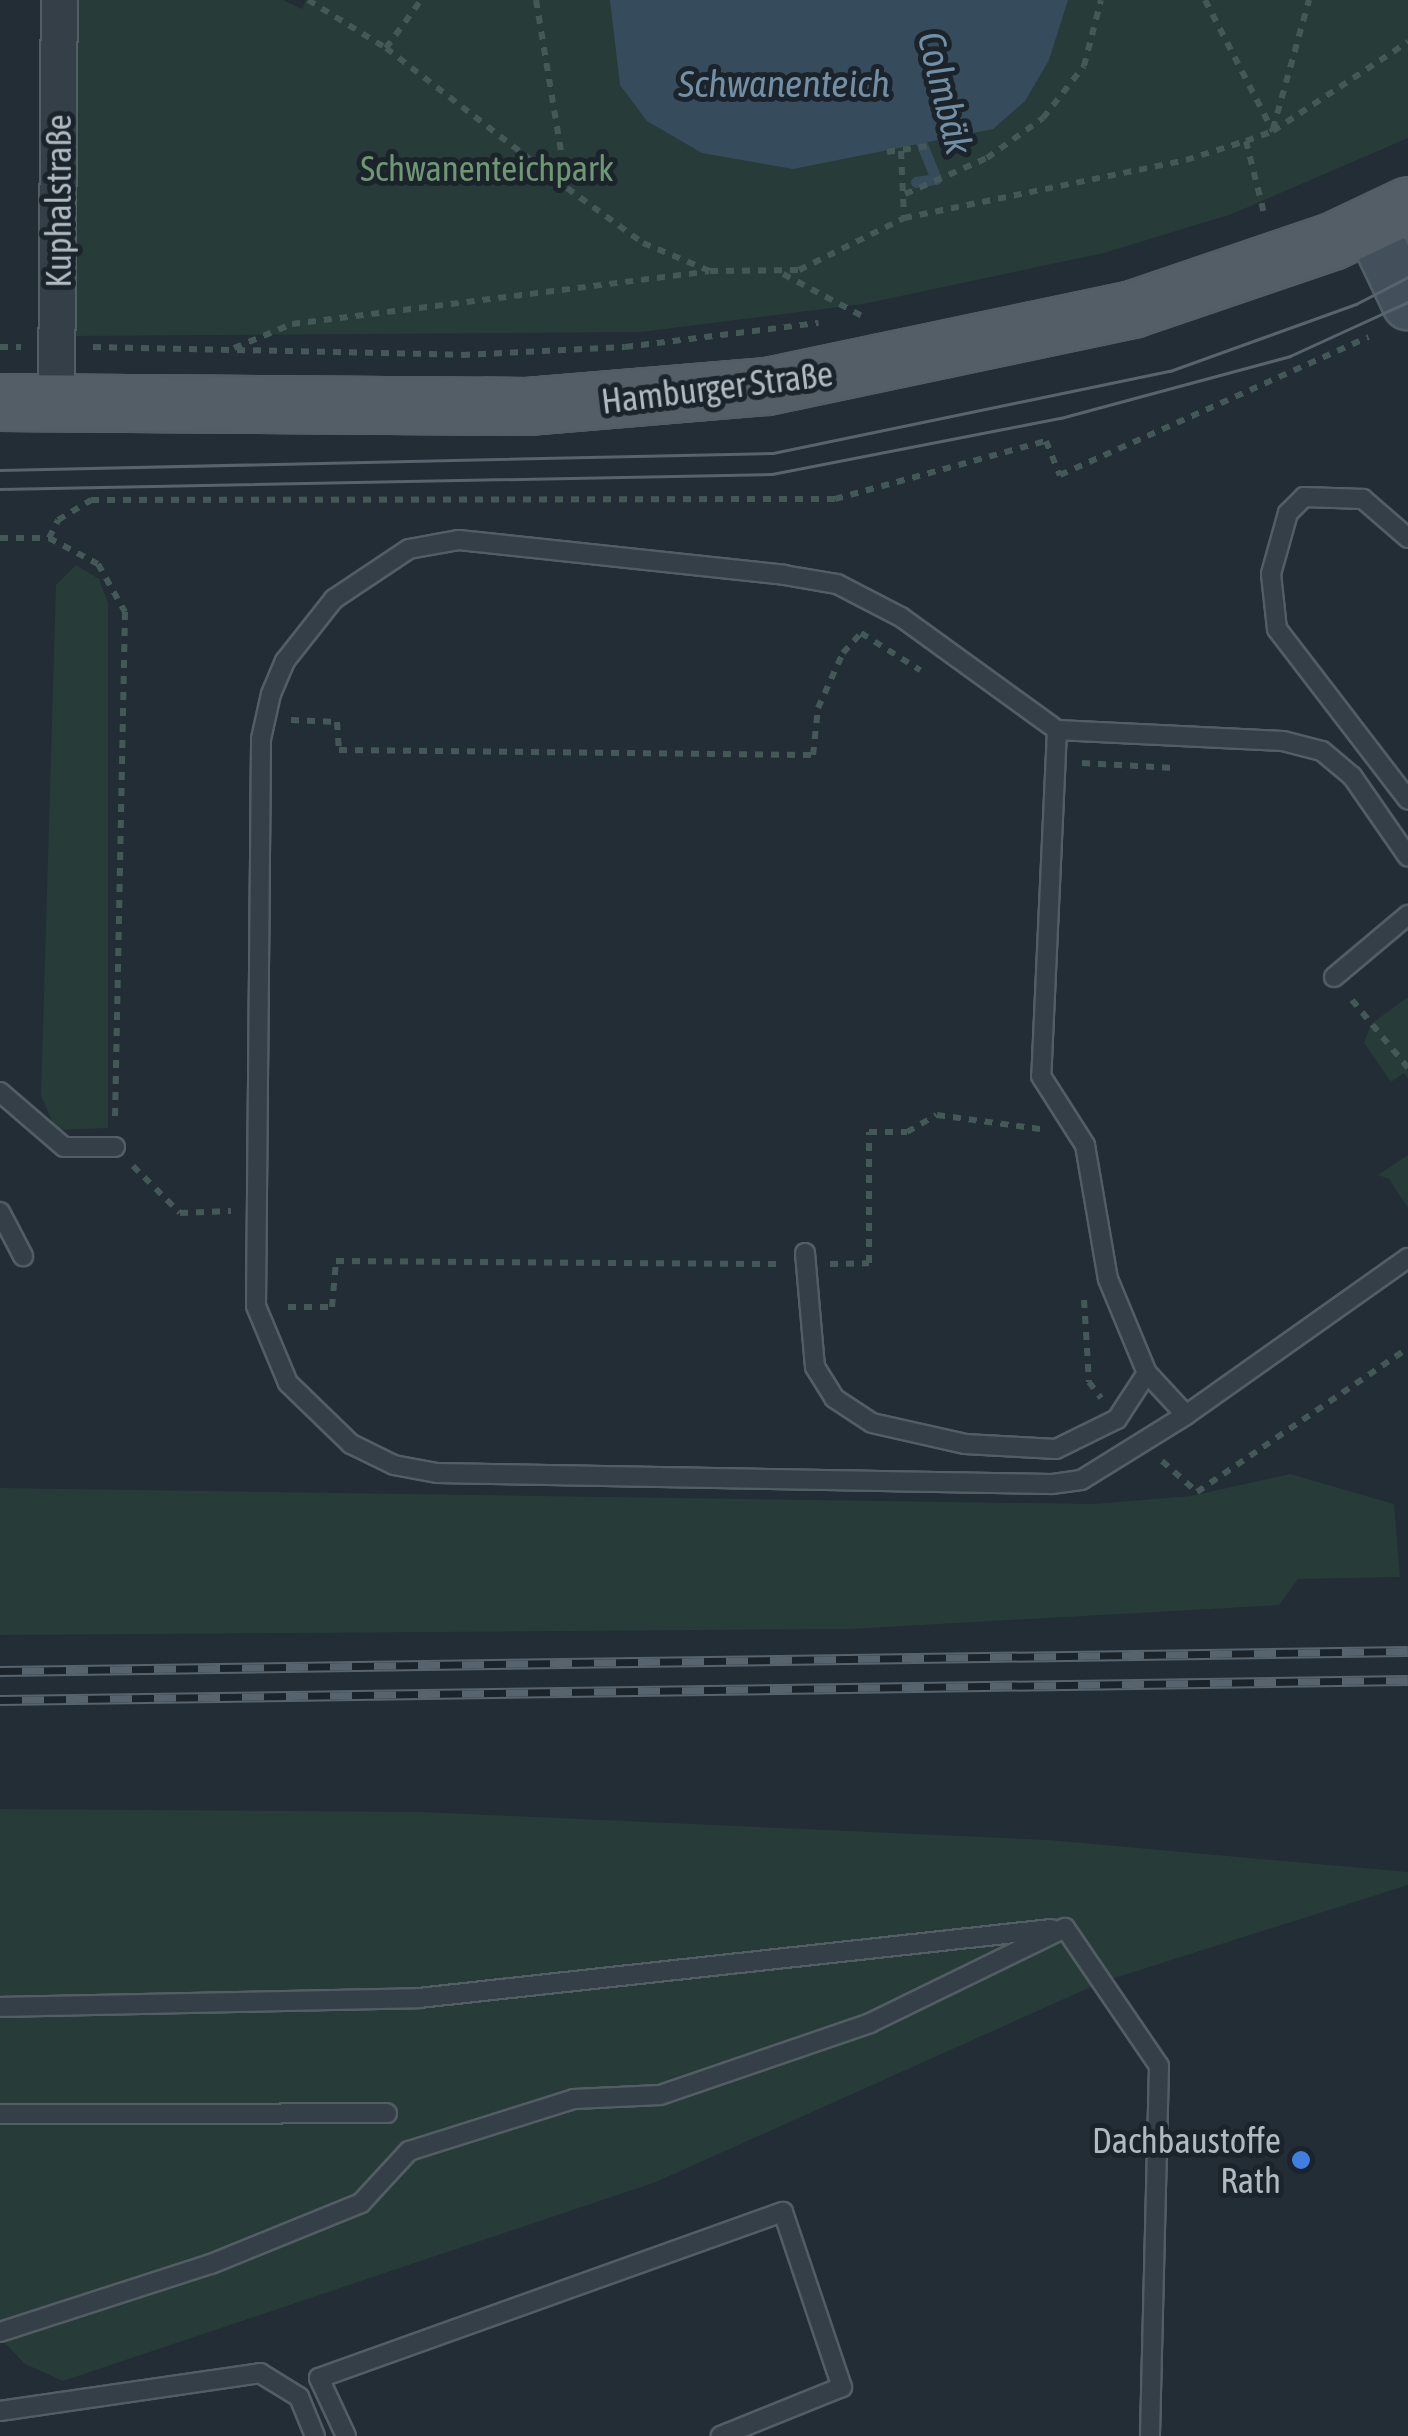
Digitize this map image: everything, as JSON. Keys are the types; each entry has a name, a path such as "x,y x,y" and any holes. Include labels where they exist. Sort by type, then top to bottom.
{"main road":[{"name":"Hamburger Straße","path":"0,402 527,406 767,386 1132,309 1389,214"}],"street":[{"name":"Kuphalstraße","path":"56,402 60,0"},
{"path":"1389,214 1408,304"}],"lane":[{"path":"1408,538 1363,500 1304,497 1288,514 1272,574 1277,629 1408,800"},
{"path":"1406,1262 1186,1415 1081,1480 1051,1484 436,1473 394,1465 351,1444 307,1408 270,1350 256,1306 266,719 285,661 334,599 409,550 459,540 831,582 901,617 1057,730 1283,741 1322,751 1352,776 1408,857"},
{"path":"1057,730 1041,1076 1085,1145 1108,1279 1147,1374 1186,1415"},
{"path":"1334,977 1408,915"},
{"path":"0,1092 64,1148 115,1148"},
{"path":"0,1212 23,1256"},
{"path":"806,1259 815,1367 834,1398 872,1423 964,1444 1056,1449 1117,1419 1147,1374"},
{"path":"0,2007 419,1998 1065,1928"},
{"path":"0,2332 212,2264 361,2203 409,2151 574,2099 660,2095 870,2023 1065,1928"},
{"path":"1065,1928 1159,2066 1150,2436"},
{"path":"0,2114 387,2113"},
{"path":"346,2436 319,2378 783,2212 842,2386 721,2436"},
{"path":"0,2411 260,2373 299,2397 315,2436"}],"path":[{"path":"308,0 386,48 643,243 710,271"},
{"path":"386,48 421,0"},
{"path":"536,0 567,188"},
{"path":"904,194 987,158 1043,118 1084,66 1100,0"},
{"path":"1206,0 1273,131"},
{"path":"1273,131 1309,0"},
{"path":"231,350 292,324 710,271 782,273 904,218 1186,160 1246,141 1273,131 1408,42"},
{"path":"1246,141 1266,218"},
{"path":"886,152 929,146"},
{"path":"901,151 904,218"},
{"path":"1250,223 1282,210"},
{"path":"782,273 864,316"},
{"path":"846,319 880,314"},
{"path":"0,347 480,354 625,346 827,322"},
{"path":"49,538 58,520 91,500 835,499 1046,440 1060,475 1369,337"},
{"path":"0,538 49,538 98,564 125,612 115,1148 180,1214 236,1212 236,1230"},
{"path":"266,719 336,722 338,750 813,755 818,708 843,653 861,632 926,674"},
{"path":"1056,756 1093,766 1189,768"},
{"path":"1334,977 1408,1068"},
{"path":"256,1306 332,1308 336,1262 869,1262 869,1132 907,1132 937,1115 1029,1123 1044,1131"}],"green space":[{"name":"Schwanenteichpark","path":"76,0 283,0 302,9 306,0 1408,0 1408,138 1232,214 1104,253 863,304 641,332 75,336"},
{"path":"76,565 99,579 108,603 108,1128 56,1130 41,1096 56,585"},
{"path":"1408,997 1408,1079 1404,1073 1391,1082 1364,1043 1371,1024"},
{"path":"1408,1155 1408,1208 1389,1179 1378,1175"},
{"path":"1290,1474 1394,1504 1400,1577 1298,1579 1279,1605 850,1629 0,1635 0,1488 1094,1504 1191,1496"},
{"path":"0,1809 423,1812 1049,1840 1408,1872 1408,1885 1102,1982 656,2182 63,2381 25,2364 0,2338"}],"water":[{"name":"Schwanenteich","path":"610,0 1068,0 1049,60 1025,101 993,129 793,169 702,153 647,121 620,85"}],"waterway":[{"name":"Colmbäk","path":"916,182 936,179 917,132"}],"tram line":[{"path":"0,470 773,453 1170,371 1356,304 1408,277"},
{"path":"0,489 772,474 1061,418 1290,356 1408,302"}],"railway":[{"path":"0,1671 1408,1651"},
{"path":"0,1700 1408,1680"}],"place":[{"name":"Dachbaustoffe Rath","path":"1301,2160"}]}
